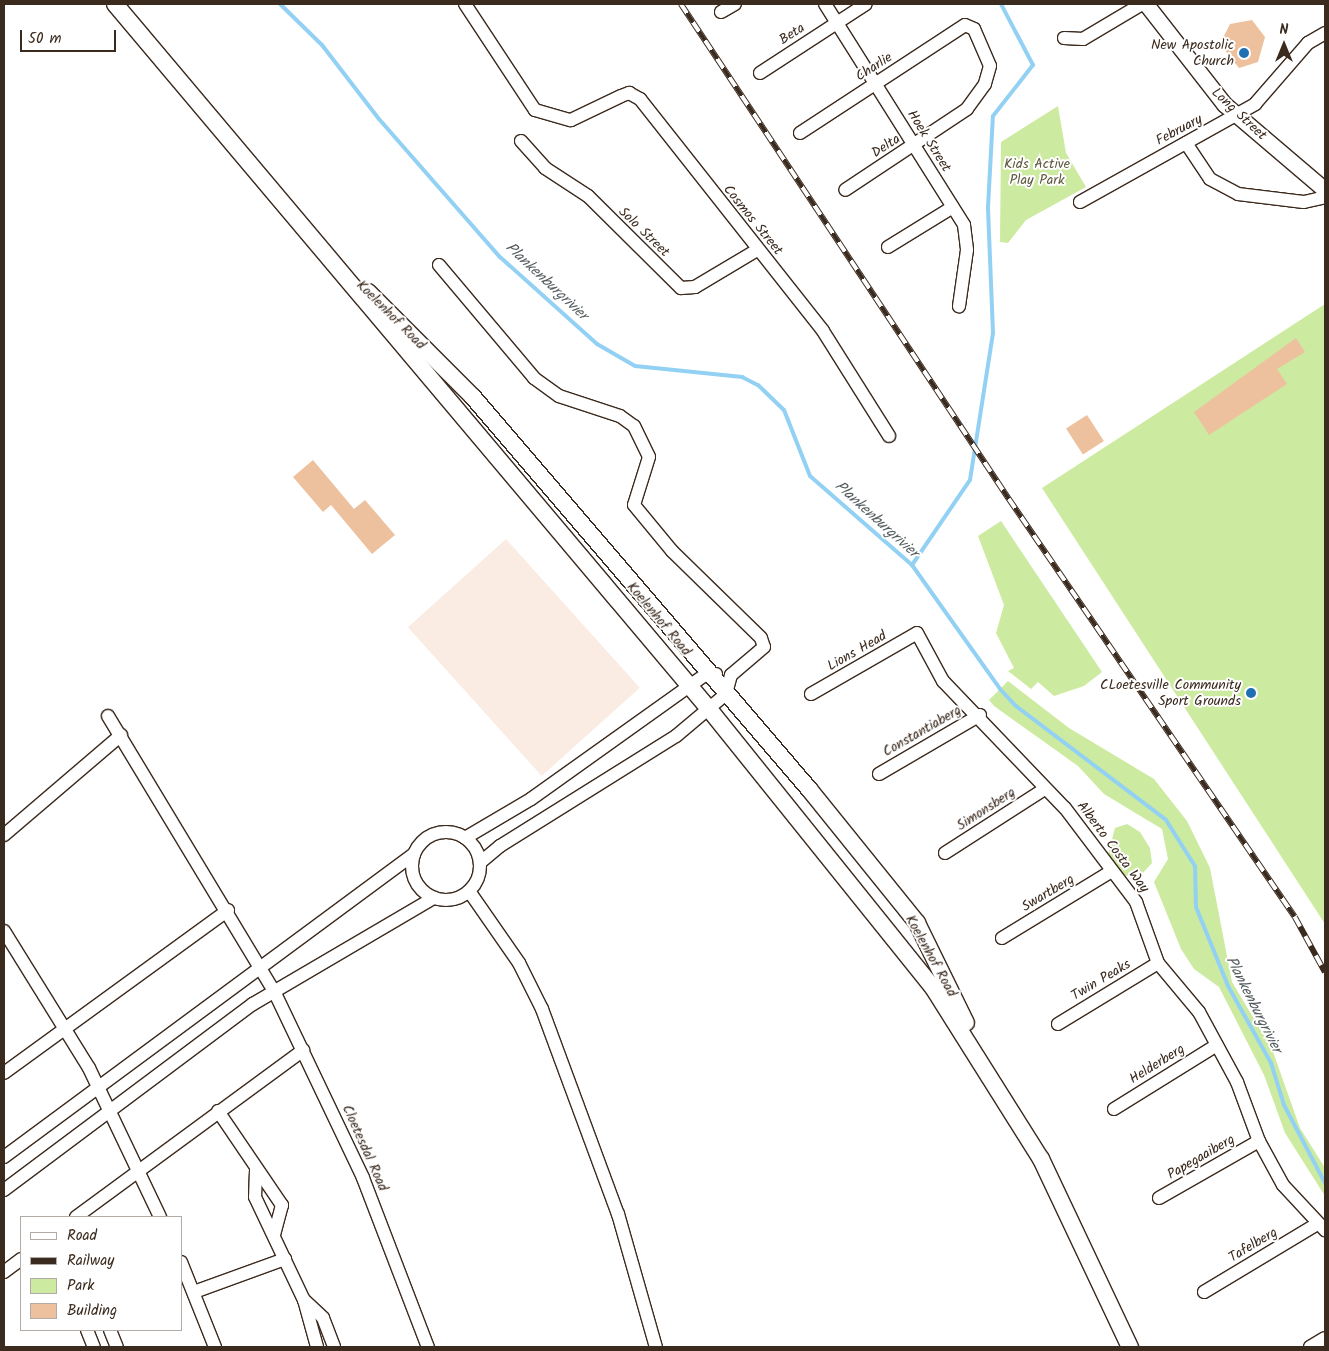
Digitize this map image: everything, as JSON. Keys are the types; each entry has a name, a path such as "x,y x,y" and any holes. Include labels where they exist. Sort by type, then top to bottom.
{"main road":[{"name":"Koelenhof Road","path":"115,4 292,217 688,687 709,709 932,986 979,1055 1041,1159 1130,1347"},
{"name":"Koelenhof Road","path":"292,217 473,397 706,674 726,694 917,924 947,978 979,1055"}],"street":[{"name":"Cosmos Street","path":"465,4 535,110 572,120 621,96 636,95 823,331 889,436"},
{"path":"721,12 735,4"},
{"name":"Hoek Street","path":"825,4 953,207 967,240 960,306"},
{"name":"Beta","path":"760,73 866,4"},
{"path":"1064,38 1082,39 1142,4"},
{"name":"Long Street","path":"1146,4 1209,86 1237,114 1325,190"},
{"name":"Charlie","path":"800,133 965,25 974,29 990,66 985,84 968,109"},
{"name":"February","path":"1080,202 1255,104 1308,43 1325,33"},
{"name":"Delta","path":"845,190 968,109"},
{"name":"Solo Street","path":"521,141 545,168 588,196 681,288 695,287 758,250"},
{"path":"1186,143 1210,179 1238,194 1304,202 1325,197"},
{"path":"888,248 953,207"},
{"path":"4,1157 414,854 435,833 465,838 531,799 706,674 731,675 763,652 764,643 634,505 648,457 634,426 620,416 559,396 534,378 439,265"},
{"name":"Lions Head","path":"811,694 917,633"},
{"name":"Alberto Costa Way","path":"917,633 943,681 980,715 1043,790 1065,808 1110,872 1136,902 1158,963 1191,1000 1217,1045 1237,1082 1258,1141 1283,1185 1321,1227"},
{"path":"4,1190 274,992 434,898 452,899 469,891 480,863 500,846 676,736 726,694 731,675"},
{"name":"Constantiaberg","path":"879,774 980,715"},
{"name":"Cloetesdal Road","path":"108,716 228,910 274,992 363,1178 428,1347"},
{"path":"4,835 121,735"},
{"name":"Simonsberg","path":"945,853 1043,790"},
{"path":"465,838 480,863"},
{"path":"414,854 413,875 434,898"},
{"name":"Swartberg","path":"1002,938 1110,872"},
{"path":"469,891 518,963 542,1009 618,1214 656,1347"},
{"path":"4,1073 228,910"},
{"path":"4,931 64,1028 97,1088 107,1113 138,1170 160,1216"},
{"name":"Twin Peaks","path":"1058,1024 1158,963"},
{"name":"Helderberg","path":"1114,1109 1217,1045"},
{"path":"77,1216 303,1050"},
{"path":"218,1111 256,1170 282,1205 274,1235"},
{"name":"Papegaaiberg","path":"1159,1198 1258,1141"},
{"path":"256,1170 252,1190 304,1300 317,1347"},
{"name":"Tafelberg","path":"1204,1292 1321,1227"},
{"path":"194,1292 285,1258"},
{"path":"4,1272 20,1260"},
{"path":"182,1264 215,1347"},
{"path":"304,1300 323,1318 334,1347"},
{"path":"87,1331 94,1347"},
{"path":"110,1331 117,1347"},
{"path":"1310,1347 1325,1338"}],"shaded area":[{"path":"506,539 640,688 542,776 408,627"}],"green space":[{"name":"Kids Active Play Park","path":"1058,106 1066,153 1086,187 1026,220 1008,243 1000,242 1001,142"},
{"name":"CLoetesville Community Sport Grounds","path":"1325,304 1325,924 1042,488"},
{"path":"1001,521 1102,672 1084,686 1054,696 1038,682 1031,689 1008,671 1014,668 996,633 1004,605 978,536"},
{"path":"1008,681 1069,728 1154,779 1187,821 1210,868 1232,982 1272,1049 1300,1128 1325,1168 1325,1196 1285,1133 1264,1075 1219,987 1194,969 1181,949 1154,882 1168,859 1162,829 1104,794 1078,766 994,706 989,700"},
{"path":"1127,824 1140,832 1150,848 1152,863 1141,875 1120,876 1107,858 1115,828"}],"building":[{"name":"New Apostolic Church","path":"1252,20 1265,37 1258,62 1239,68 1220,44 1230,24"},
{"path":"1296,338 1305,352 1277,369 1287,384 1209,435 1194,412"},
{"path":"1087,415 1104,441 1083,455 1066,429"},
{"path":"313,460 354,509 365,500 395,535 372,554 331,505 323,512 293,477"}],"waterway":[{"name":"Plankenburgrivier","path":"280,4 322,45 379,119 500,257 597,344 635,366 742,377 758,385 784,410 810,476 912,565 1000,689 1016,706 1166,820 1195,866 1196,907 1228,986 1271,1063 1284,1105 1325,1183"},
{"path":"912,565 970,480 993,333 988,207 993,116 1033,65 1001,4"}],"railway":[{"path":"681,4 1009,499 1295,917 1325,972"}],"place":[{"name":"New Apostolic Church","path":"1244,53"},
{"name":"CLoetesville Community Sport Grounds","path":"1251,693"}]}
